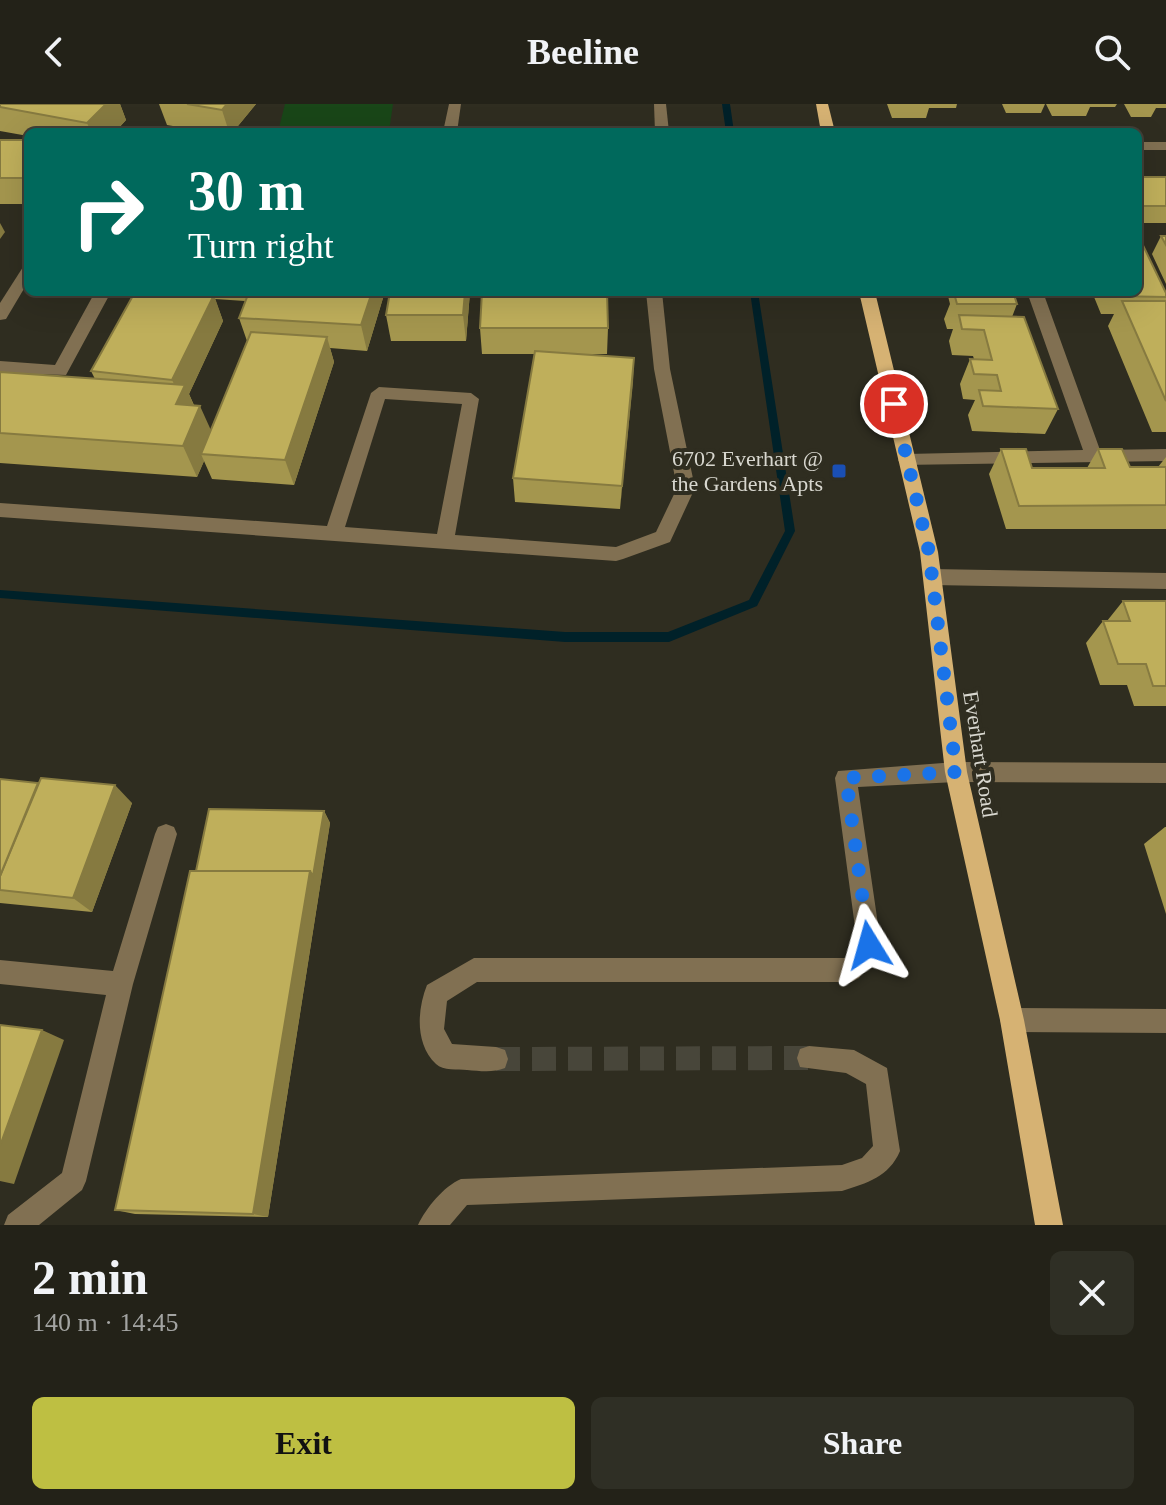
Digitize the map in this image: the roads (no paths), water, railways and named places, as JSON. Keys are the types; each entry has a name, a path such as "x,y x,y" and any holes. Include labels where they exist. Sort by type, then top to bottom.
{"main road":[{"path":"822,104 827,128"},
{"name":"Everhart Road","path":"868,296 932,577 956,772 1012,1020 1049,1225"}],"street":[{"path":"451,128 455,104"},
{"path":"660,104 662,128"},
{"path":"1142,146 1166,146"},
{"path":"0,315 24,276"},
{"path":"0,367 60,371 101,296"},
{"path":"0,510 616,554 663,537 686,488 662,369 654,296"},
{"path":"1036,296 1094,458"},
{"path":"334,534 379,393 471,399 445,542"},
{"path":"907,460 1166,455"},
{"path":"932,577 1166,581"},
{"path":"496,1059 445,1056 431,1031 436,994 474,970 851,970 869,945 846,778 956,772 1166,773"},
{"path":"18,1225 73,1181 121,984 166,834"},
{"path":"0,972 121,984"},
{"path":"1012,1020 1166,1021"},
{"path":"432,1225 461,1192 842,1178 870,1169 887,1151 878,1077 865,1066 845,1058 809,1058"}],"waterway":[{"path":"726,104 729,128"},
{"path":"0,594 565,637 669,637 753,603 790,531 755,296"}],"tunnel":[{"path":"496,1059 809,1058"}],"place":[{"name":"6702 Everhart @ the Gardens Apts","path":"839,471"}]}
